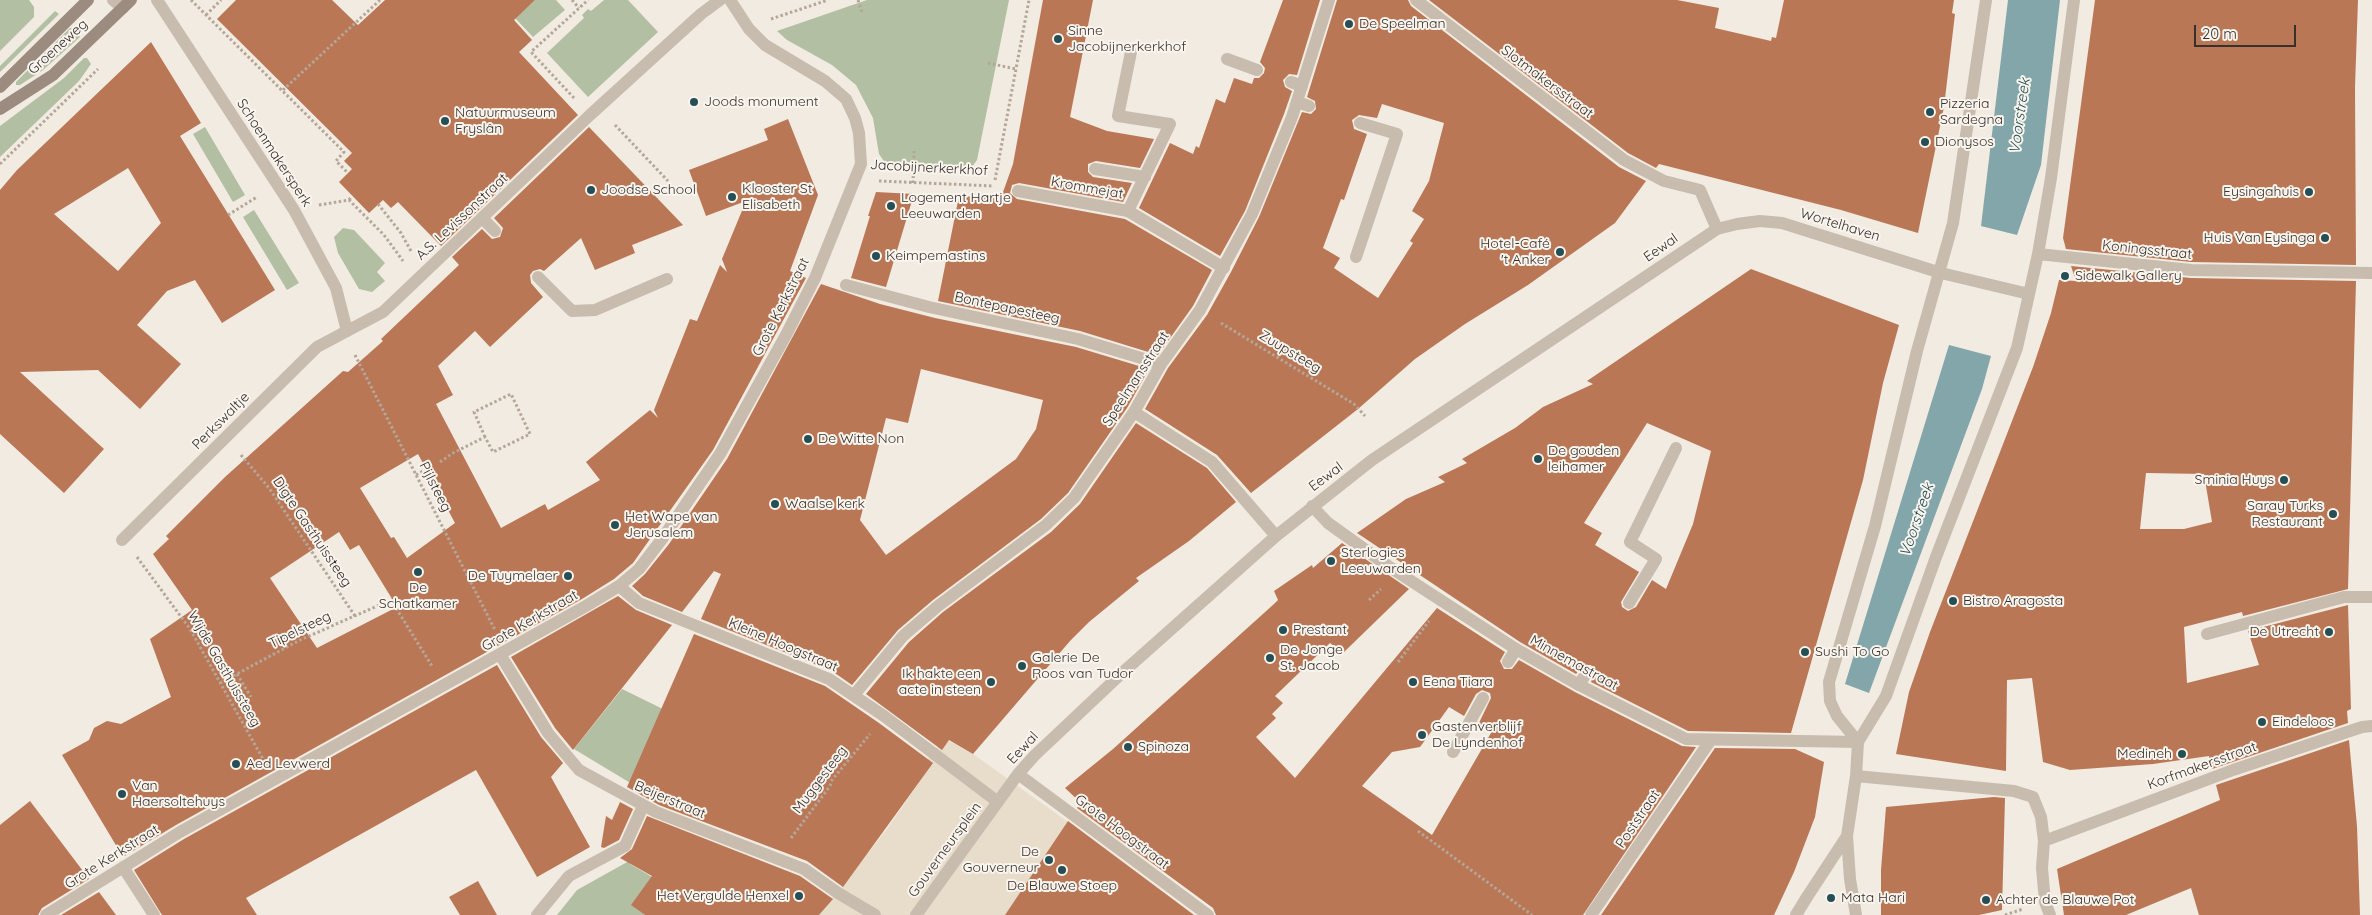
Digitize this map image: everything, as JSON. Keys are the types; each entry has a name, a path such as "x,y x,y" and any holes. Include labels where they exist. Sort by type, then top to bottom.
{"main road":[{"name":"Groeneweg","path":"0,87 88,0"},
{"name":"Groeneweg","path":"0,109 53,75 122,3"}],"street":[{"name":"Schoenmakersperk","path":"157,0 294,210 336,288 347,331"},
{"path":"594,111 700,14 720,0"},
{"name":"Jacobijnerkerkhof","path":"730,0 747,27 765,45 826,81 846,99 855,118 859,133 860,164 853,180"},
{"name":"Speelmansstraat","path":"854,695 903,636 938,606 1046,525 1074,498 1134,412 1161,364 1200,310 1252,214 1297,102 1296,84 1329,0"},
{"name":"Slotmakersstraat","path":"1416,0 1624,160 1664,181 1700,190 1717,230"},
{"path":"1858,742 1837,716 1830,701 1829,682 1874,526 1917,351 1941,272 1953,222 1986,0"},
{"path":"1856,915 1850,879 1847,836 1856,776 1858,742 1886,696 1936,556 2017,348 2038,254 2051,178 2074,0"},
{"path":"1128,211 1170,124 1118,116 1131,52"},
{"path":"1227,59 1257,70"},
{"path":"1297,102 1309,106"},
{"name":"A.S. Levissonstraat","path":"347,331 383,312 483,219 594,111"},
{"path":"1356,257 1396,134 1360,123"},
{"path":"1095,169 1145,177"},
{"name":"Grote Kerkstraat","path":"46,915 180,832 504,654 619,586 639,569 662,539 720,454 814,278 853,180"},
{"name":"Krommejat","path":"1018,191 1128,211 1224,268"},
{"path":"483,219 495,231"},
{"name":"Wortelhaven","path":"1717,230 1752,222 1782,223 1941,272 2029,294"},
{"name":"Eewal","path":"998,802 1018,774 1049,741 1122,673 1312,506 1372,460 1717,230"},
{"name":"Koningsstraat","path":"2038,254 2191,270 2372,273"},
{"path":"538,276 572,311 595,310 667,279"},
{"name":"Bontepapesteeg","path":"846,286 929,307 1078,338 1161,364"},
{"name":"Perkswaltje","path":"122,540 317,346 347,331"},
{"path":"1134,412 1212,462 1276,536"},
{"path":"1629,603 1656,559 1630,542 1676,448"},
{"name":"Minnemastraat","path":"1312,506 1328,524 1388,566 1516,649 1579,686 1686,739 1710,741 1858,742"},
{"name":"Kleine Hoogstraat","path":"619,586 639,603 829,679 884,716 998,802"},
{"path":"2207,634 2344,597 2372,597"},
{"path":"1508,662 1516,649"},
{"name":"Beijerstraat","path":"504,654 548,734 564,755 579,770 643,806 804,869 838,893 875,915"},
{"path":"1579,686 1587,672"},
{"path":"1453,752 1484,698"},
{"name":"Korfmakersstraat","path":"2044,842 2233,770 2362,726 2372,726"},
{"name":"Poststraat","path":"1591,915 1710,741"},
{"name":"Grote Hoogstraat","path":"1018,774 1208,915"},
{"path":"1856,776 2014,791 2033,797 2041,817 2044,842 2042,868 2045,902 2050,915"},
{"name":"Gouverneursplein","path":"916,915 998,802"},
{"path":"538,915 569,876 625,846 643,806"},
{"path":"1796,915 1847,836"},
{"path":"123,867 154,915"}],"path":[{"path":"191,0 344,152 336,161 348,173"},
{"path":"206,15 221,0"},
{"path":"283,90 380,0"},
{"path":"572,0 579,8"},
{"path":"588,0 531,52 668,181"},
{"path":"747,27 828,0"},
{"path":"858,0 862,12"},
{"name":"Jacobijnerkerkhof","path":"853,180 994,187 1029,0"},
{"path":"988,63 1016,69"},
{"path":"0,164 102,65"},
{"path":"913,183 914,151"},
{"path":"228,215 277,185"},
{"path":"294,210 349,200 352,196"},
{"path":"349,200 400,255 413,284"},
{"path":"378,204 401,233 426,272"},
{"name":"Zuupsteeg","path":"1200,310 1354,404 1365,416"},
{"name":"Pijlsteeg","path":"347,331 349,343 504,654"},
{"path":"511,394 530,434 493,452 485,437 474,412 511,394"},
{"path":"440,462 452,452 485,437"},
{"name":"Digte Gasthuissteeg","path":"248,462 269,488 355,616"},
{"path":"416,475 427,469"},
{"name":"Wijde Gasthuissteeg","path":"122,540 136,555 190,629 267,765"},
{"name":"Tipelsteeg","path":"220,683 300,640 391,600 437,675"},
{"path":"1398,662 1433,616"},
{"path":"238,674 251,697"},
{"name":"Muggesteeg","path":"775,858 830,786 832,780 884,716"},
{"path":"1418,831 1532,915"}],"green space":[{"path":"0,0 29,0 34,7 34,17 0,51"},
{"path":"535,0 556,0 565,10 533,37 515,18"},
{"path":"604,0 628,0 658,32 588,97 547,53 584,18 582,15 588,9 591,11"},
{"path":"867,0 1009,0 977,160 972,167 886,164 879,154 873,118 856,85 832,65 787,40 777,31"},
{"path":"55,11 59,14 0,72 0,66"},
{"path":"70,28 74,28 80,37 43,70 20,85 16,85 16,82"},
{"path":"84,58 87,58 91,64 79,81 0,157 0,126 64,78"},
{"path":"205,127 245,195 233,202 193,134"},
{"path":"254,210 299,283 287,290 243,217"},
{"path":"343,228 354,230 385,263 377,272 385,281 372,292 359,289 338,253 334,237"},
{"path":"622,689 671,713 642,790 574,749"},
{"path":"629,861 630,864 676,891 632,905 645,915 557,915 577,890"}],"shaded area":[{"path":"944,738 973,754 1068,822 1005,915 819,915 887,829 925,774 924,764"}],"water":[{"name":"Voorstreek","path":"2008,0 2060,0 2041,165 2017,235 1981,226"},
{"name":"Voorstreek","path":"1949,345 1991,356 1982,389 1869,693 1845,684"}],"building":[{"name":"Natuurmuseum Fryslân","path":"236,0 332,0 358,25 385,0 535,0 514,20 532,40 519,52 578,115 441,246 398,202 391,208 383,200 369,213 339,182 352,169 344,161 352,153 217,19"},
{"path":"1043,0 1093,0 1070,117 1107,131 1154,139 1140,168 1096,161 1088,164 1088,172 1093,177 1132,183 1123,202 1019,183 1012,185 1010,193 1017,199 1125,219 1212,270 1193,306 1158,355 1080,331 938,301 959,196 1004,198 1002,195 1013,164"},
{"path":"1283,0 1320,0 1297,75 1289,74 1283,80 1285,87 1292,91 1284,114 1245,211 1220,256 1139,208 1170,143 1193,154 1196,146 1199,148 1216,99 1225,103 1234,78 1252,84 1254,78 1259,78 1264,73 1265,68 1260,62"},
{"path":"1337,0 1408,0 1411,6 1619,167 1646,181 1615,223 1528,285 1465,324 1415,359 1358,409 1251,493 1217,455 1145,409 1168,368 1207,315 1231,272 1259,217 1302,112 1311,114 1316,109 1315,101 1307,97","holes":["1382,104 1444,123 1429,181 1412,211 1424,219 1410,241 1413,243 1378,298 1334,268 1340,258 1323,248 1341,199 1344,200 1367,134 1354,129 1352,120 1359,115 1377,118"]},
{"path":"1429,0 1677,0 1719,8 1715,28 1771,41 1772,37 1776,38 1784,0 1954,0 1952,13 1955,14 1944,107 1918,233 1841,210 1659,164 1656,168 1628,153"},
{"path":"2095,0 2358,0 2355,87 2356,265 2191,262 2066,249 2063,238"},
{"path":"151,42 201,123 180,136 275,290 222,323 195,280 167,291 137,325 181,364 140,409 98,370 20,372 104,449 64,493 0,434 0,190 17,170","holes":["128,168 161,223 118,271 54,214"]},
{"path":"788,119 818,195 790,271 806,278 713,450 633,563 614,579 582,599 176,825 123,857 62,755 89,740 94,728 107,721 121,724 171,697 150,639 192,610 153,554 169,539 166,536 225,477 343,371 348,372 383,341 381,339 459,265 452,257 482,229 492,239 500,237 503,228 494,218 589,127 683,225 632,245 635,253 595,270 581,238 544,271 540,269 533,271 530,275 531,283 543,297 490,347 475,331 438,366 453,395 436,404 501,528 545,504 548,510 600,480 586,462 650,410 658,418 654,410 690,319 697,321 720,265 727,272 722,259 746,201 706,216 689,170 768,140 764,129","holes":["418,454 455,523 407,558 394,537 391,538 360,488","339,532 350,550 359,545 397,607 317,648 270,578"]},
{"name":"Keimpemastins","path":"876,192 914,194 886,287 851,278"},
{"path":"2071,266 2191,278 2356,281 2348,589 2243,616 2242,612 2184,627 2187,683 2259,665 2248,631 2348,605 2351,709 2347,711 2348,723 2212,769 2209,756 2153,764 2070,770 2043,762 2032,678 2007,680 2006,771 1896,754 1909,692 1930,632 2033,367 2051,313 2059,280 2076,281","holes":["2146,473 2204,474 2212,522 2184,529 2140,529"]},
{"path":"1751,269 1899,325 1883,383 1863,480 1791,733 1688,731 1591,682 1595,672 1591,665 1583,665 1576,674 1520,642 1357,533 1406,499 1445,482 1438,477 1467,463 1462,459 1515,428 1543,407 1593,384 1587,381","holes":["1647,423 1711,451 1693,524 1666,589 1652,580 1636,607 1628,611 1622,607 1621,602 1639,572 1595,545 1602,533 1584,523"]},
{"path":"821,284 880,304 935,318 1076,347 1149,369 1127,408 1068,493 1041,519 933,600 898,630 852,685 832,671 701,619 721,574 714,571 682,612 643,596 632,586 645,574 669,544 727,459","holes":["921,369 1043,400 1036,429 1016,459 886,555 860,520 886,418 908,423"]},
{"path":"1136,423 1207,468 1236,502 1189,541 1136,578 1139,581 1089,622 1070,641 973,754 949,740 942,750 866,694 909,642 943,612 1051,532 1080,504"},
{"path":"1342,543 1409,589 1343,653 1330,643 1275,696 1283,703 1272,714 1276,718 1256,737 1295,778 1437,608 1505,652 1500,661 1504,669 1512,669 1519,660 1575,692 1682,746 1696,747 1583,915 1216,915 1213,908 1077,808 1081,803 1065,788 1113,749 1274,604 1278,600 1274,591 1312,565 1313,568","holes":["1482,690 1490,693 1491,698 1478,725 1491,733 1432,835 1362,786 1392,752 1420,747 1449,707 1464,716 1476,694"]},
{"path":"618,596 636,610 672,625 573,750 555,728 511,657"},
{"path":"694,634 825,686 933,763 843,887 807,861 659,805 627,787"},
{"path":"497,665 541,737 563,763 551,777 590,847 537,877 476,770 246,898 257,915 162,915 134,870 184,839"},
{"path":"2349,740 2357,826 2360,915 2199,915 2191,888 2126,915 2064,915 2057,869 2220,800 2216,785"},
{"path":"1715,748 1795,749 1824,762 1815,817 1794,872 1774,915 1601,915"},
{"path":"1994,797 2005,798 2002,910 1979,915 1881,915 1881,870 1886,807"},
{"path":"30,801 89,879 42,908 38,915 0,915 0,825"},
{"path":"620,802 633,809 619,840 604,848 601,847 606,816 612,820"},
{"path":"647,816 800,876 833,899 819,915 645,915 631,905 652,876 620,858 632,849"},
{"path":"1068,821 1194,915 1005,915"},
{"path":"478,881 497,915 460,915 449,897"},
{"path":"99,892 116,915 61,915"}],"place":[{"name":"De Speelman","path":"1349,24"},
{"name":"Sinne Jacobijnerkerkhof","path":"1058,39"},
{"name":"Joods monument","path":"694,102"},
{"name":"Pizzeria Sardegna","path":"1930,112"},
{"name":"Natuurmuseum Fryslân","path":"445,121"},
{"name":"Dionysos","path":"1925,142"},
{"name":"Joodse School","path":"591,190"},
{"name":"Eysingahuis","path":"2309,192"},
{"name":"Klooster St Elisabeth","path":"732,197"},
{"name":"Logement Hartje Leeuwarden","path":"891,206"},
{"name":"Huis Van Eysinga","path":"2325,238"},
{"name":"Hotel-Café 't Anker","path":"1560,252"},
{"name":"Keimpemastins","path":"876,256"},
{"name":"Sidewalk Gallery","path":"2065,276"},
{"name":"De Witte Non","path":"808,439"},
{"name":"De gouden leihamer","path":"1538,459"},
{"name":"Sminia Huys","path":"2284,480"},
{"name":"Waalse kerk","path":"775,504"},
{"name":"Saray Turks Restaurant","path":"2333,514"},
{"name":"Het Wape van Jerusalem","path":"615,525"},
{"name":"Sterlogies Leeuwarden","path":"1331,561"},
{"name":"De Schatkamer","path":"418,572"},
{"name":"De Tuymelaer","path":"568,576"},
{"name":"Bistro Aragosta","path":"1953,601"},
{"name":"Prestant","path":"1283,630"},
{"name":"De Utrecht","path":"2329,632"},
{"name":"Sushi To Go","path":"1805,652"},
{"name":"De Jonge St. Jacob","path":"1270,658"},
{"name":"Galerie De Roos van Tudor","path":"1022,666"},
{"name":"Ik hakte een acte in steen","path":"991,682"},
{"name":"Eena Tiara","path":"1413,682"},
{"name":"Eindeloos","path":"2262,722"},
{"name":"Gastenverblijf De Lyndenhof","path":"1422,735"},
{"name":"Spinoza","path":"1128,747"},
{"name":"Medineh","path":"2182,754"},
{"name":"Aed Levwerd","path":"236,764"},
{"name":"Van Haersoltehuys","path":"122,794"},
{"name":"De Gouverneur","path":"1049,860"},
{"name":"De Blauwe Stoep","path":"1062,870"},
{"name":"Het Vergulde Henxel","path":"799,896"},
{"name":"Mata Hari","path":"1831,898"},
{"name":"Achter de Blauwe Pot","path":"1986,900"}]}
